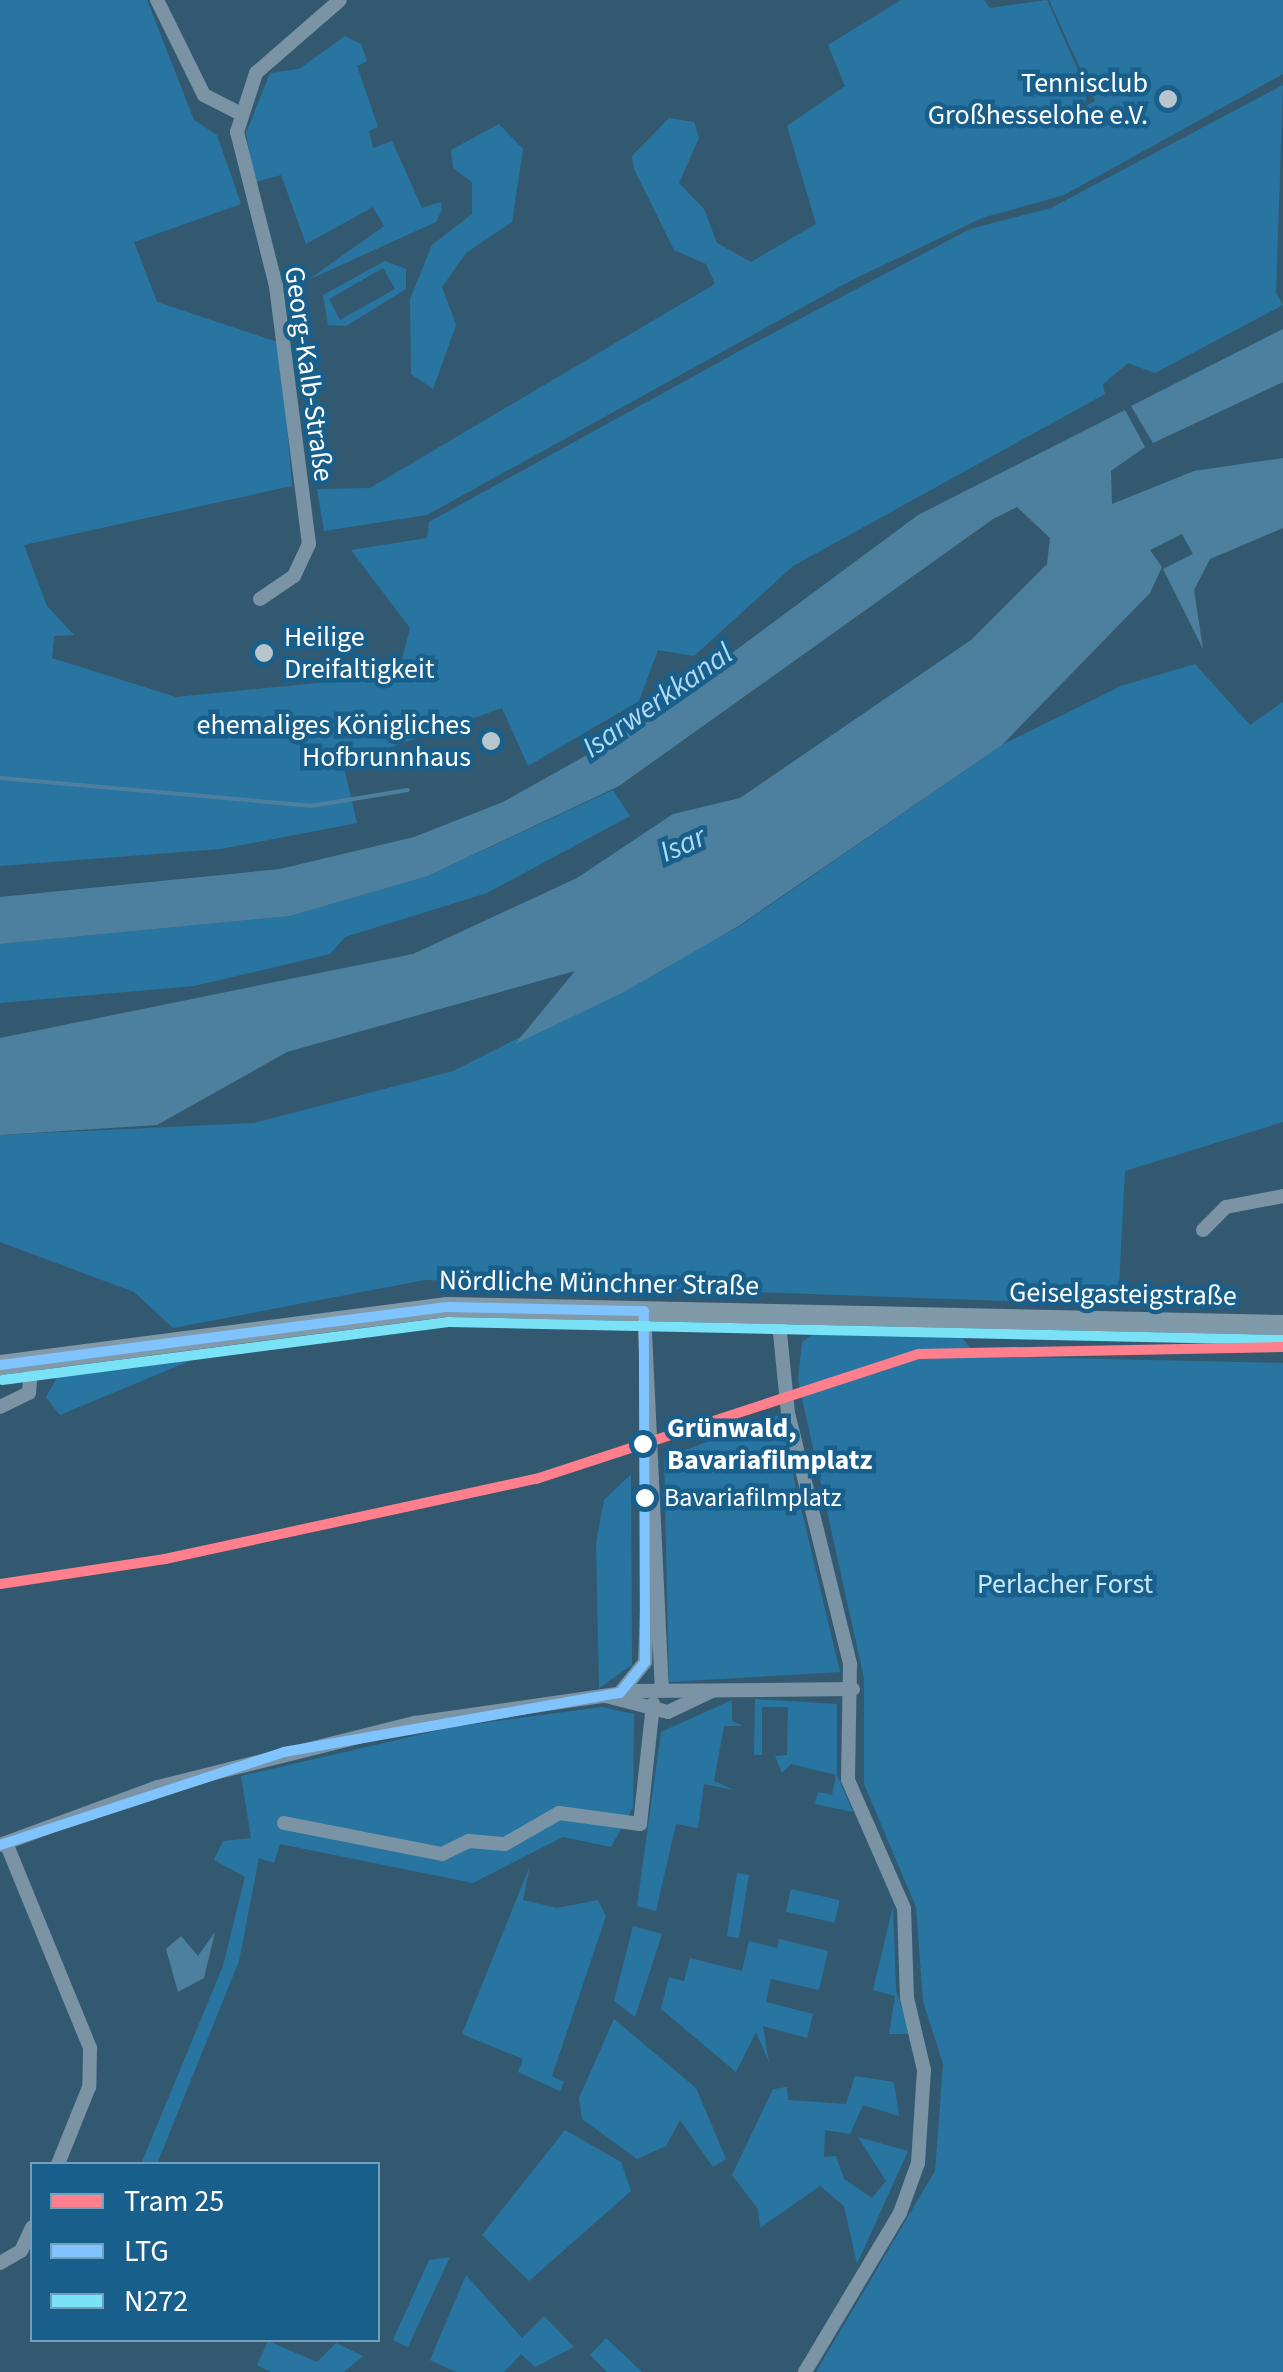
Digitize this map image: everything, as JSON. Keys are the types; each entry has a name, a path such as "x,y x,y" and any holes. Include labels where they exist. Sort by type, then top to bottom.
{"main road":[{"name":"Nördliche Münchner Straße","path":"0,1364 402,1311 961,1318"},
{"name":"Geiselgasteigstraße","path":"961,1318 1283,1325"}],"street":[{"path":"157,0 204,95 240,113 276,49 340,0"},
{"name":"Georg-Kalb-Straße","path":"240,113 239,152 281,319 309,544 294,576 260,599"},
{"path":"1203,1230 1226,1207 1283,1196"},
{"path":"636,1311 662,1689"},
{"path":"778,1313 788,1413 852,1689 848,1780 904,1908 923,2126 900,2214 805,2372"},
{"path":"0,1407 29,1393 32,1361"},
{"path":"612,1694 644,1662 644,1522 651,1506"},
{"path":"59,2162 89,2086 90,2048 3,1844 300,1748 638,1691 852,1689"},
{"path":"653,1708 691,1690"},
{"path":"612,1694 653,1708 714,1690"},
{"path":"284,1823 442,1854 470,1841 505,1844 559,1814 640,1824 653,1708 638,1691"},
{"path":"6,2261 30,2230"}],"green space":[{"path":"0,0 147,0 194,120 217,135 241,204 134,242 157,302 280,343 292,486 24,545 47,606 74,635 54,636 52,658 176,697 398,675 410,628 351,550 427,538 429,522 743,349 970,229 1051,208 1283,85 1276,293 1283,305 1155,373 1128,363 1103,384 1105,394 793,566 694,656 658,650 639,701 528,766 502,708 343,764 357,823 221,849 0,866"},
{"path":"901,0 984,0 990,8 1047,0 1088,93 1084,104 1035,131 1095,101 1049,0 1283,0 1283,74 1064,195 982,218 852,280 427,515 324,531 317,489 370,488 715,284 706,264 674,250 634,169 632,156 669,118 694,122 699,138 679,183 704,209 717,243 751,262 816,224 787,126 845,86 828,45"},
{"path":"345,36 361,44 367,61 357,66 378,127 369,131 373,148 392,141 422,208 441,202 442,210 436,222 308,280 384,226 373,207 306,244 281,175 255,182 246,133 270,73 299,69"},
{"path":"499,124 523,149 512,222 466,253 442,287 456,325 433,389 411,374 410,299 432,245 472,214 472,182 453,168 451,150"},
{"path":"385,261 406,269 406,289 346,326 328,325 323,295","holes":["383,268 395,289 340,320 329,299"]},
{"path":"1195,664 1250,725 1283,702 1283,1122 1125,1171 1118,1305 425,1280 173,1328 134,1292 0,1242 0,1135 254,1123 453,1071 737,928 1002,745 1121,686"},
{"path":"613,790 630,816 487,893 345,937 330,954 194,986 0,1003 0,944 290,916 428,876"},
{"name":"Perlacher Forst","path":"816,1332 958,1332 976,1356 1283,1363 1283,2372 816,2372 935,2171 943,2064 923,2001 916,1907 864,1784 864,1678 798,1380 802,1342"},
{"path":"204,1355 60,1415 46,1397 60,1372"},
{"path":"779,1415 840,1672 669,1682 664,1458"},
{"path":"631,1474 632,1665 599,1688 596,1543 604,1500"},
{"path":"755,1699 837,1704 837,1775 853,1812 815,1804 818,1792 832,1795 836,1775 791,1764 782,1773 775,1756 787,1755 788,1707 762,1707 762,1755 754,1755"},
{"path":"732,1700 732,1721 743,1726 724,1726 714,1781 734,1790 704,1784 698,1828 676,1824 656,1911 637,1906 661,1732"},
{"path":"602,1707 634,1714 633,1807 611,1847 563,1837 473,1883 280,1844 274,1863 259,1858 239,1961 158,2162 142,2162 223,1966 245,1877 214,1860 223,1841 251,1838 241,1776 453,1727"},
{"path":"530,1866 523,1900 557,1908 598,1900 606,1916 552,2076 564,2082 560,2091 518,2072 523,2059 462,2034"},
{"path":"737,1873 749,1875 739,1938 727,1936"},
{"path":"791,1889 840,1900 835,1923 786,1911"},
{"path":"893,1906 896,1990 910,2034 889,2034 895,1996 873,1990"},
{"path":"633,1926 662,1934 635,2017 614,2001"},
{"path":"779,1939 828,1951 819,1990 771,1979 766,2002 813,2014 807,2038 763,2026 769,2062 756,2032 736,2072 661,2009 669,1977 684,1981 690,1958 742,1971 749,1941 777,1948"},
{"path":"614,2019 696,2088 726,2159 713,2167 680,2120 666,2146 637,2159 582,2119 579,2098"},
{"path":"855,2076 894,2082 899,2116 863,2105 850,2134 825,2130 824,2157 836,2156 844,2179 872,2198 886,2181 858,2137 908,2151 857,2264 844,2206 820,2186 760,2228 758,2209 732,2175 773,2089 787,2087 788,2100 846,2104"},
{"path":"565,2130 621,2162 631,2191 529,2281 482,2235"},
{"path":"450,2257 408,2347 393,2340 429,2260"},
{"path":"466,2275 522,2338 544,2316 574,2347 535,2367 521,2354 504,2372 456,2372 430,2360"},
{"path":"606,2338 642,2372 607,2372 590,2355"},
{"path":"268,2342 317,2362 336,2343 363,2356 344,2372 271,2372 257,2365"}],"water":[{"path":"1283,329 1283,382 1153,443 1131,406"},
{"name":"Isar","path":"1125,410 1145,447 1111,471 1112,504 1194,471 1283,458 1283,528 1210,559 1194,590 1203,649 1163,569 1193,554 1182,534 1150,550 1162,567 1150,593 1002,745 737,927 622,993 515,1044 575,971 287,1052 157,1125 0,1135 0,1038 413,954 577,878 673,814 740,798 971,640 1047,564 1050,538 1017,507 993,519 619,786 428,876 290,916 0,944 0,897 280,869 414,837 503,802 619,737 918,515"},
{"path":"215,1932 204,1978 178,1992 166,1949 181,1936 198,1956"}],"waterway":[{"path":"0,778 311,806 408,790"}],"tram line":[{"name":"25","path":"0,1584 165,1559 536,1479 919,1354 1283,1347"}],"transit line":[{"name":"LTG","path":"0,1365 447,1307 644,1311"},
{"name":"LTG","path":"620,1693 645,1662 644,1311"},
{"name":"N272","path":"2,1380 448,1322 1283,1340"},
{"name":"LTG","path":"0,1845 284,1752 620,1693"}],"place":[{"name":"Tennisclub Großhesselohe e.V.","path":"1168,99"},
{"name":"Heilige Dreifaltigkeit","path":"264,653"},
{"name":"ehemaliges Königliches Hofbrunnhaus","path":"491,741"},
{"name":"Grünwald, Bavariafilmplatz","path":"643,1444"},
{"name":"Bavariafilmplatz","path":"645,1498"}],"water label":[{"name":"Isarwerkkanal","path":"658,701"}]}
